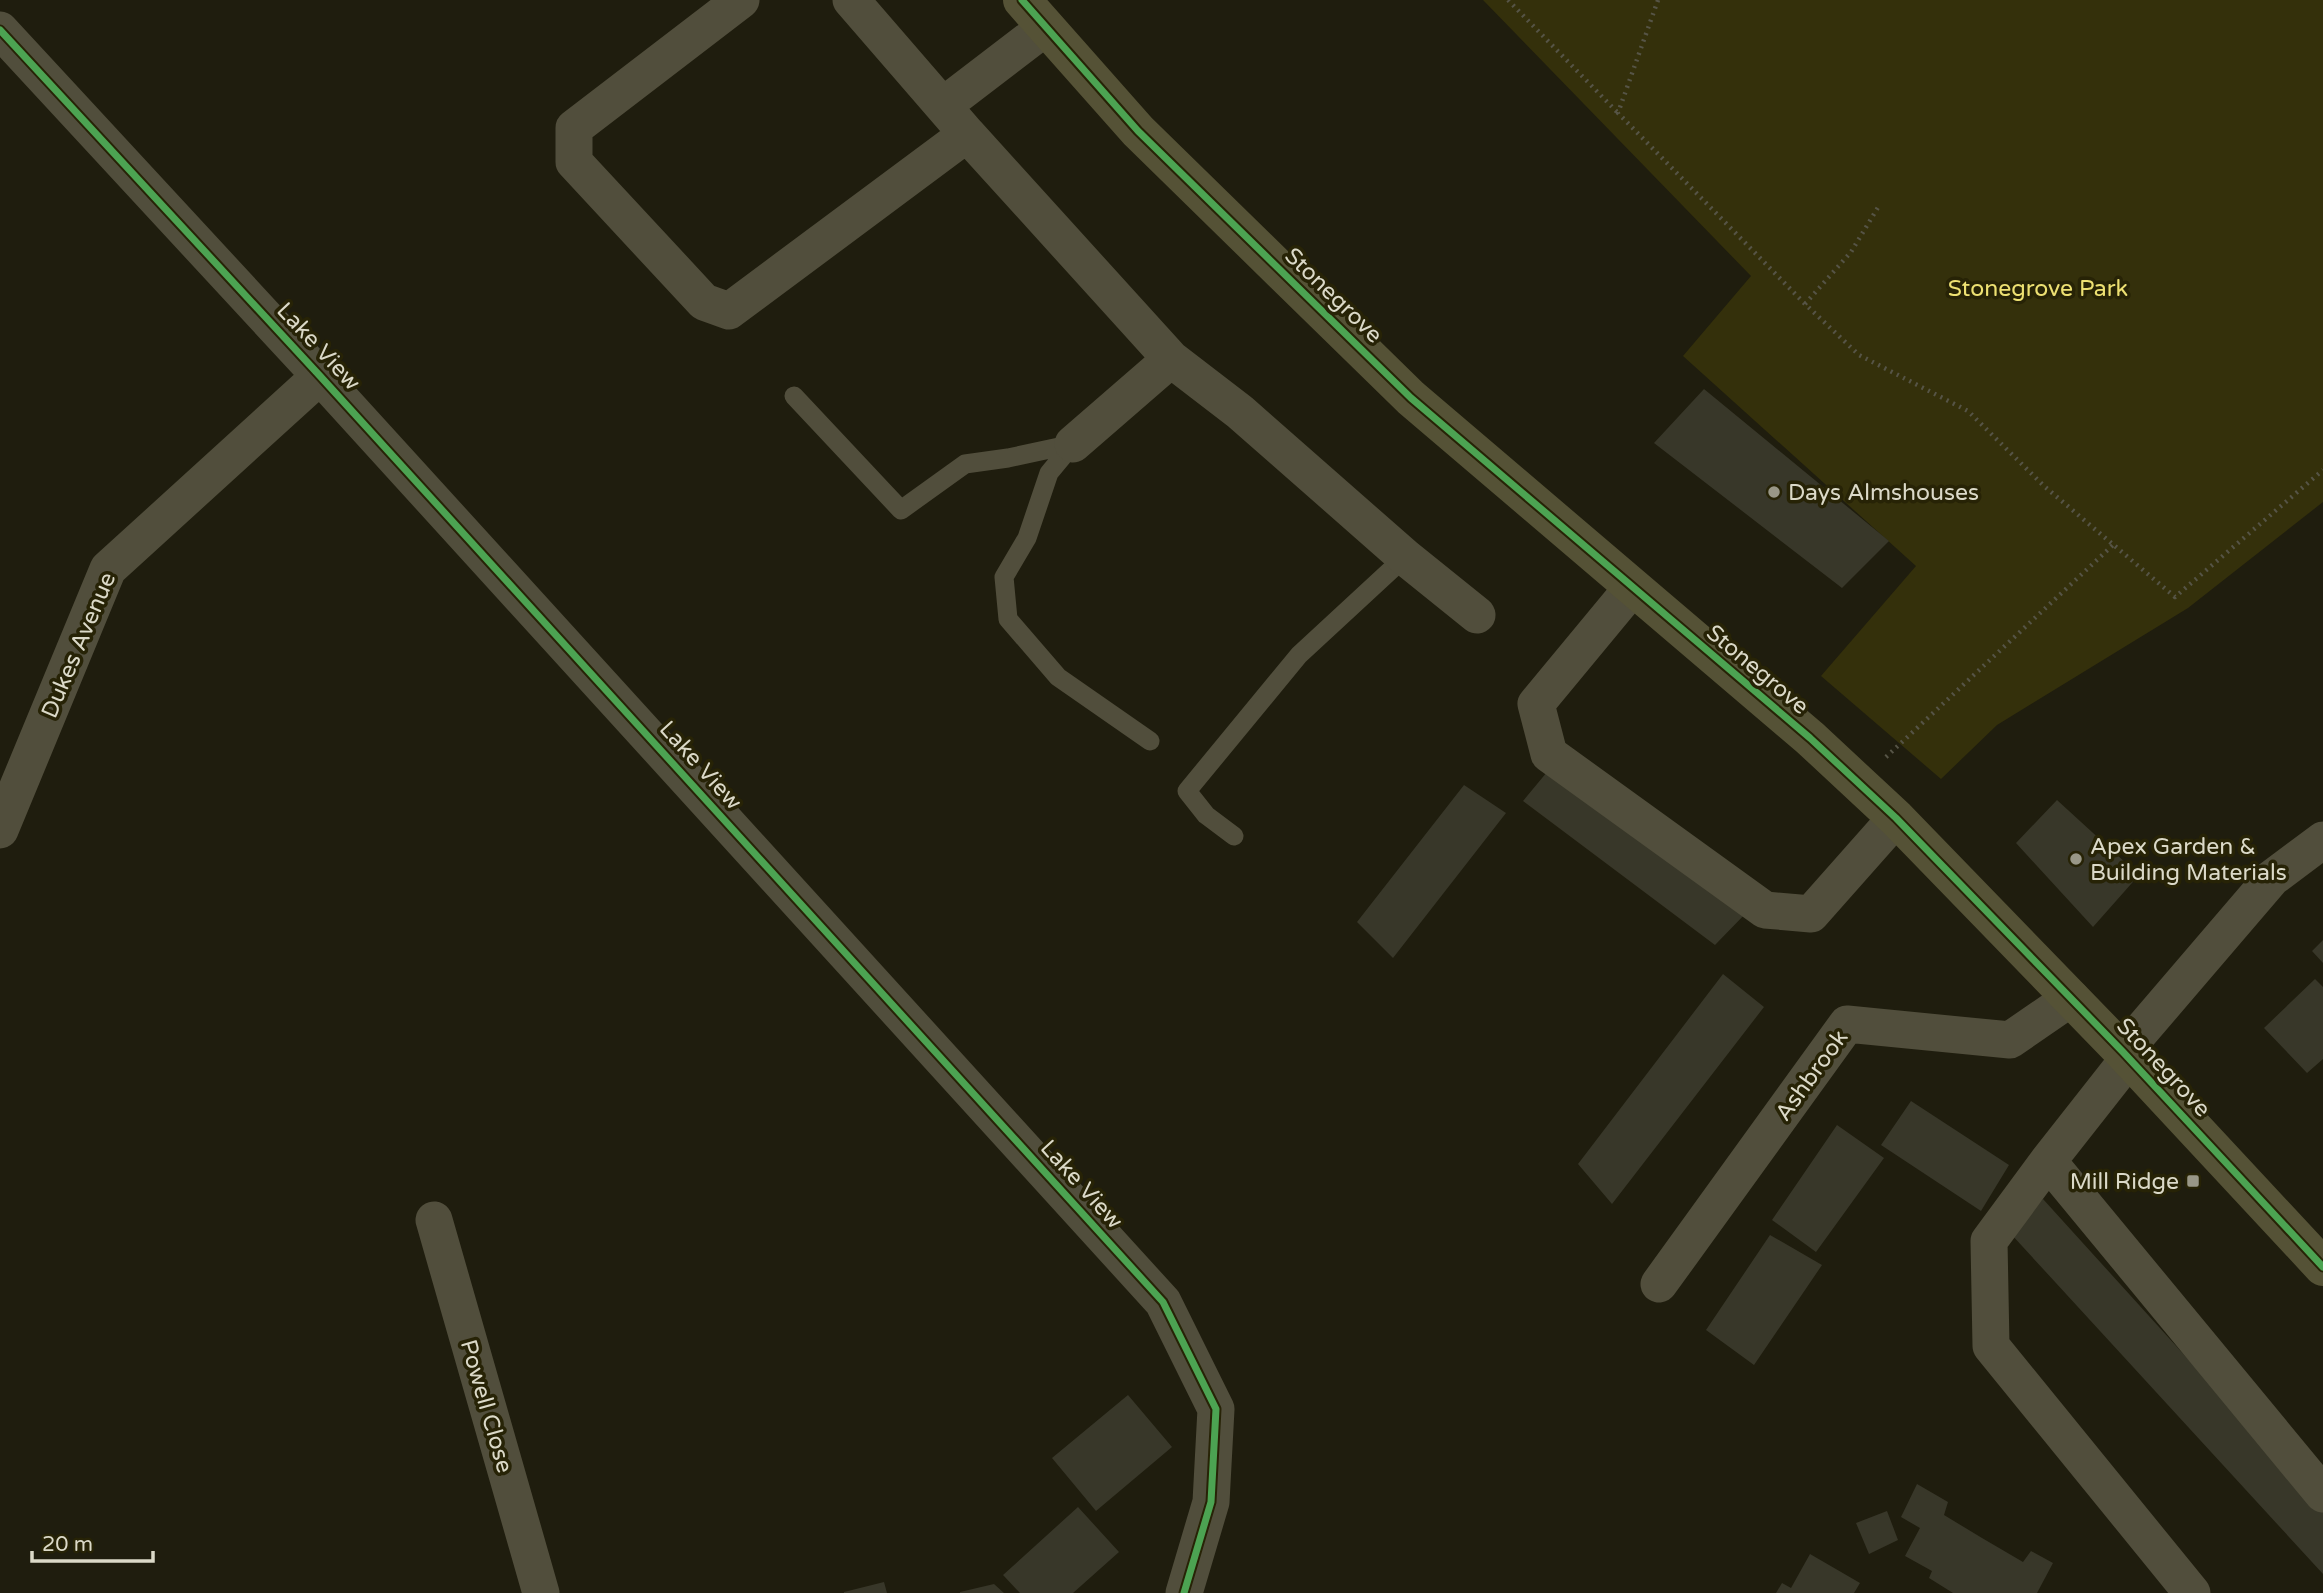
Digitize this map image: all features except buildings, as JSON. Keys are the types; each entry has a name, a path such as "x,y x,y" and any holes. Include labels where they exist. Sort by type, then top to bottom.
{"main road":[{"name":"Stonegrove","path":"1034,14 1139,131 1411,398 1810,738 1896,818 2126,1055 2323,1268"}],"street":[{"path":"741,0 574,128 574,162 704,302 729,311 967,134"},
{"path":"851,0 967,134 1171,359 1240,412 1405,557 1477,615"},
{"path":"944,105 1034,14"},
{"name":"Lake View","path":"0,30 320,376 1163,1302 1216,1409 1211,1502 1185,1593"},
{"path":"1073,444 1171,359"},
{"name":"Dukes Avenue","path":"0,830 108,569 320,376"},
{"path":"1632,588 1536,704 1549,754 1765,910 1811,914 1896,818"},
{"path":"2192,1593 1991,1346 1989,1241 2126,1055 2272,878 2323,840"},
{"name":"Ashbrook","path":"1659,1284 1847,1024 2010,1040 2071,999"},
{"path":"2048,1161 2323,1494"},
{"name":"Powell Close","path":"434,1220 541,1593"}],"lane":[{"path":"794,396 901,510 965,464 1073,444"},
{"path":"1073,444 1049,473 1027,538 1004,577 1008,619 1058,677 1150,741"},
{"path":"1234,836 1206,815 1187,791 1299,655 1405,557"}],"path":[{"path":"1508,0 1805,304 1859,355 1968,411 2044,485 2175,597 2323,470"},
{"path":"1618,113 1658,0"},
{"path":"1805,304 1852,252 1880,204"},
{"path":"1858,784 2113,545"}],"green space":[{"name":"Stonegrove Park","path":"1483,0 2323,0 2323,502 2188,608 1997,725 1941,779 1821,676 1916,566 1683,356 1751,276"}],"cycle path":[{"path":"1022,0 1138,131 1411,398 1810,738 1896,818 2123,1052 2323,1267"},
{"path":"0,30 320,376 1163,1302 1216,1409 1211,1502 1184,1593"}],"place":[{"name":"Days Almshouses","path":"1774,492"},
{"name":"Apex Garden & Building Materials","path":"2076,859"},
{"name":"Mill Ridge","path":"2193,1181"}]}
